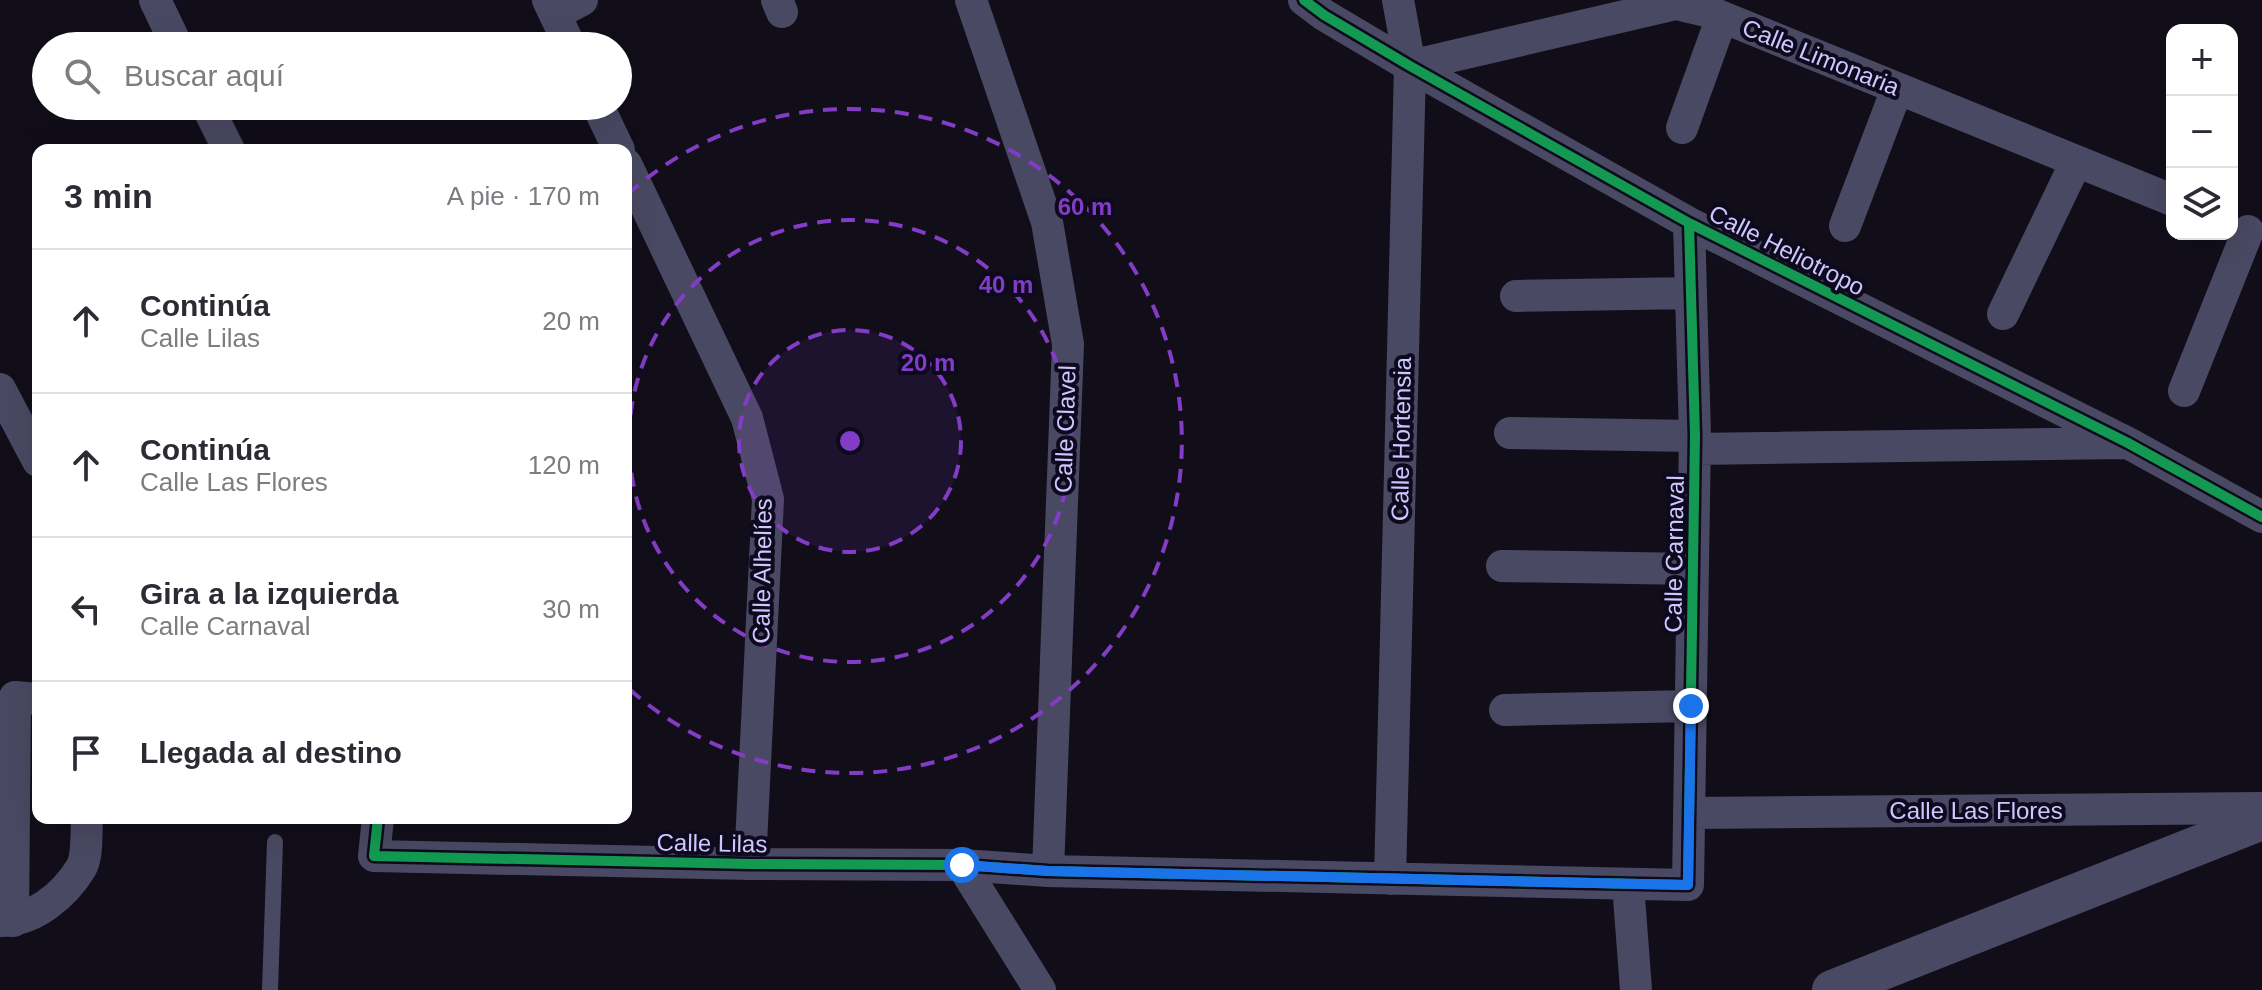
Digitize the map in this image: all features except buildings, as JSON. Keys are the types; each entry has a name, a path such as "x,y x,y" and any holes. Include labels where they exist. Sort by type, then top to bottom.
{"street":[{"path":"155,0 170,32"},
{"name":"Calle Clavel","path":"971,0 1047,222 1068,344 1048,871"},
{"name":"Calle Heliotropo","path":"1304,0 1410,66 1689,223 2128,443 2262,517"},
{"name":"Calle Hortensia","path":"1390,879 1410,66 1398,0"},
{"name":"Calle Limonaria","path":"1410,66 1676,4 1722,17 2166,198"},
{"path":"561,5 567,32"},
{"path":"1682,128 1722,17"},
{"path":"1845,226 1897,89"},
{"path":"214,120 226,144"},
{"path":"605,120 616,144"},
{"path":"2003,314 2076,162"},
{"name":"Calle Alhelíes","path":"632,177 747,418 768,499 750,864"},
{"name":"Calle Carnaval","path":"1628,884 1688,885 1695,443 1689,223"},
{"path":"2184,391 2247,230"},
{"path":"1516,296 1691,293"},
{"path":"0,389 32,450"},
{"path":"1510,433 1695,443 2128,443"},
{"path":"1502,566 1693,569"},
{"path":"32,698 15,697 7,921 48,905 82,866 86,824"},
{"path":"1505,710 1691,706"},
{"name":"Calle Las Flores","path":"1689,813 2262,808"},
{"path":"1845,988 2262,820"},
{"name":"Calle Lilas","path":"377,824 374,856 962,865 1048,871"},
{"path":"962,865 1040,990"},
{"path":"1048,871 1628,884 1636,990"}],"lane":[{"path":"270,990 275,842"}],"cycle path":[{"path":"1304,0 1410,66 1689,223 2128,443 2262,517"},
{"path":"377,824 374,856 962,865 1048,871 1688,885 1695,436 1689,223"}],"route":[{"path":"962,865 1048,871 1688,885 1691,706"}]}
